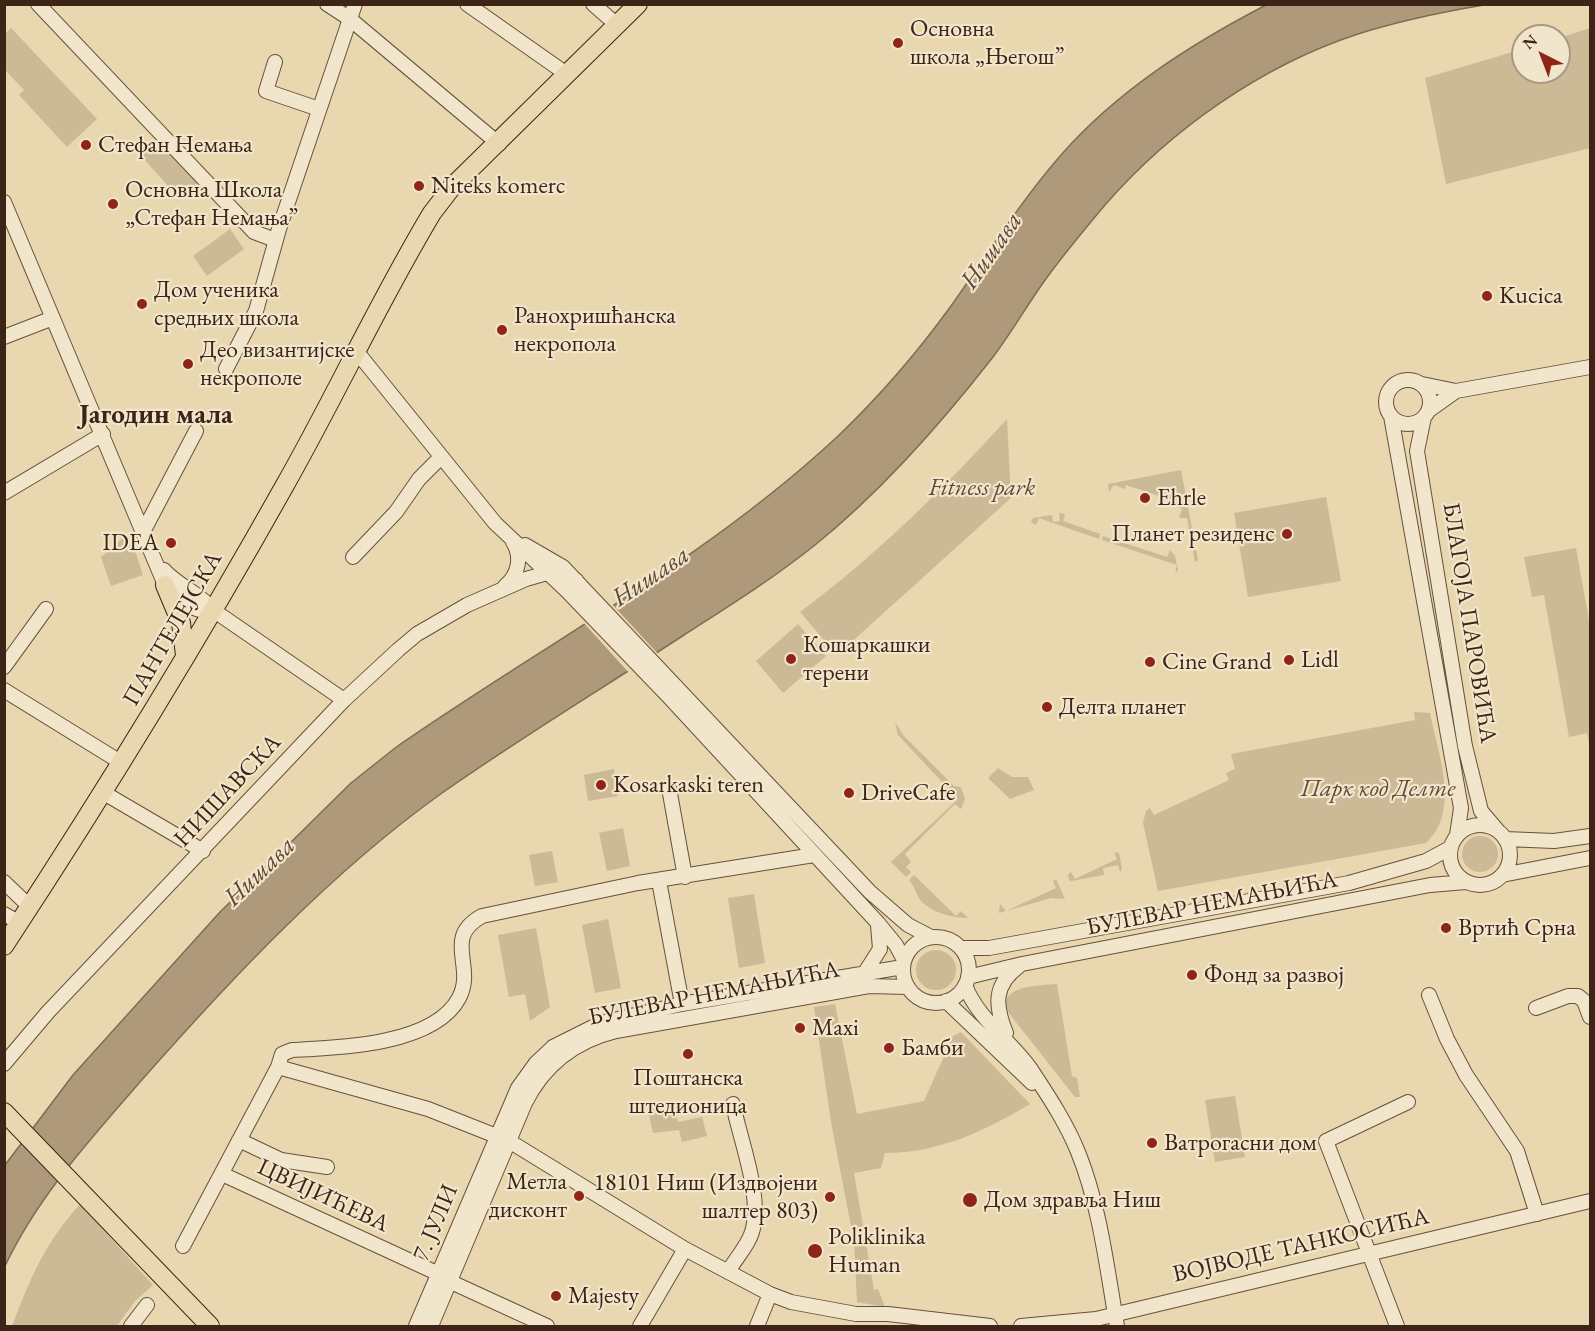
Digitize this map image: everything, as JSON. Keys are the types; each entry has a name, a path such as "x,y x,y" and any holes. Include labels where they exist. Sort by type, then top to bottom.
{"main road":[{"name":"ПАНТЕЛЕЈСКА","path":"4,946 12,919 30,907 104,793 213,610 285,486 432,213 452,187 499,144 638,4"},
{"path":"165,585 181,623 185,655"},
{"path":"4,1112 210,1326"}],"street":[{"path":"38,4 254,232 275,240"},
{"path":"327,4 350,19 499,144"},
{"path":"226,369 256,311 275,240 355,4"},
{"path":"467,4 568,75"},
{"path":"593,4 617,25"},
{"path":"274,62 266,91 319,109"},
{"path":"4,202 8,223 53,318 165,585 185,603 207,611 213,610"},
{"path":"4,337 53,318"},
{"path":"357,352 495,523 548,573 569,586"},
{"path":"1456,391 1426,414 1407,424 1391,416 1387,398 1394,385 1406,380 1456,391 1590,367"},
{"path":"1422,384 1430,399 1426,414"},
{"name":"БЛАГОЈА ПАРОВИЋА","path":"1426,414 1417,451 1465,746 1481,811 1502,835"},
{"name":"БЛАГОЈА ПАРОВИЋА","path":"1391,416 1461,808 1457,835"},
{"path":"143,532 196,431"},
{"path":"6,488 103,435"},
{"path":"353,557 396,512 419,480 441,457"},
{"path":"513,539 551,558 569,586 870,892 908,925 931,937 949,940 961,948 969,967 966,981 957,995 946,1001 928,1002 916,996 908,987 904,964 896,945 673,693"},
{"path":"507,587 521,578 526,567 525,558 513,539"},
{"path":"154,560 175,582 204,600 213,610 344,700"},
{"name":"НИШАВСКА","path":"4,1064 48,1012 344,700 417,634 466,604 548,573"},
{"path":"507,587 540,583 569,586"},
{"path":"4,667 46,609"},
{"path":"4,690 122,763"},
{"path":"669,788 685,877"},
{"path":"104,793 203,851"},
{"path":"1590,836 1554,841 1502,835 1490,827 1472,826 1457,835 1450,848 1451,864 1466,882 1485,884 1502,875 1590,858"},
{"path":"1502,835 1509,862 1502,875"},
{"name":"БУЛЕВАР НЕМАЊИЋА","path":"961,948 989,948 1349,883 1426,861 1450,848"},
{"path":"183,1246 278,1067 282,1054 292,1050 388,1040 429,1026 450,1011 460,996 464,976 460,939 470,923 482,916 638,883 814,855"},
{"path":"659,881 682,1004"},
{"path":"4,882 30,907"},
{"name":"БУЛЕВАР НЕМАЊИЋА","path":"966,981 1022,964 1430,885 1466,882"},
{"path":"864,974 880,949 878,923"},
{"path":"904,964 912,947 931,937"},
{"name":"БУЛЕВАР НЕМАЊИЋА","path":"503,1139 523,1079 553,1047 601,1023 682,1004 864,974 904,964"},
{"path":"1010,1044 998,1015 997,1000 999,988 1008,976 1022,964"},
{"path":"966,981 973,1003 1030,1068 1063,1120 1086,1175 1116,1320"},
{"name":"БУЛЕВАР НЕМАЊИЋА","path":"503,1139 537,1080 563,1055 601,1035 869,986 908,987"},
{"path":"1429,995 1447,1039 1466,1075 1517,1151 1538,1214"},
{"path":"1536,1008 1568,996 1578,996 1584,1001 1590,1017"},
{"path":"946,1001 1047,1097"},
{"path":"278,1067 428,1109 503,1139 685,1248 770,1294 821,1308 886,1320 990,1326"},
{"path":"1397,1326 1367,1253 1326,1141 1408,1102"},
{"path":"728,1272 751,1234 755,1213 753,1193 733,1104"},
{"name":"7. ЈУЛИ","path":"416,1326 503,1139"},
{"name":"7. ЈУЛИ","path":"431,1326 451,1282 503,1139"},
{"path":"239,1140 281,1160 327,1167"},
{"name":"ЦВИЈИЋЕВА","path":"222,1174 439,1274"},
{"name":"ВОЈВОДЕ ТАНКОСИЋА","path":"1021,1326 1096,1319 1116,1320 1367,1253 1590,1202"},
{"path":"640,1326 685,1248"},
{"path":"451,1282 547,1326"},
{"path":"757,1326 770,1294"},
{"path":"131,1326 147,1305"}],"green space":[{"path":"11,28 97,119 67,147 19,95 24,90 5,70 5,34"},
{"path":"1590,28 1590,148 1446,184 1425,78 1511,53 1511,84 1571,84 1571,34"},
{"path":"159,138 199,181 180,199 140,155"},
{"path":"230,229 244,249 207,276 193,256"},
{"name":"Fitness park","path":"1007,419 1011,498 837,655 800,612 856,568 908,520"},
{"path":"1181,470 1198,560 1195,562 1187,518 1179,518 1182,509 1167,503 1168,499 1126,485 1125,489 1114,485 1109,492 1108,484"},
{"path":"1326,497 1341,581 1248,597 1234,513"},
{"path":"1059,513 1065,514 1063,521 1100,534 1099,539 1039,518 1036,525 1031,522 1033,518 1052,515 1053,522 1060,521"},
{"path":"129,533 143,575 111,586 101,557"},
{"path":"1103,536 1167,557 1170,550 1175,556 1178,569 1178,571 1175,572 1177,565 1102,540"},
{"path":"1576,548 1590,626 1590,749 1587,733 1569,737 1544,595 1532,597 1524,557"},
{"name":"Кошаркашки терени","path":"798,624 826,656 783,693 756,661"},
{"name":"Парк код Делте","path":"1414,712 1430,713 1444,781 1443,815 1437,830 1426,843 1158,891 1143,823 1146,811 1150,808 1154,815 1229,780 1226,773 1235,769 1231,754 1415,720"},
{"path":"895,722 903,735 954,786 961,787 965,799 961,809 955,804 905,854 911,862 906,867 911,872 906,877 891,862 958,799 898,735"},
{"path":"998,768 1012,777 1028,777 1034,790 1010,799 988,778"},
{"name":"Kosarkaski teren","path":"614,769 618,796 588,801 584,775"},
{"path":"623,828 630,866 607,871 599,833"},
{"path":"1480,836 1493,841 1498,854 1493,867 1480,872 1467,867 1462,854 1467,841"},
{"path":"552,851 558,882 535,886 529,855"},
{"path":"1114,852 1119,853 1122,869 1120,872 1118,865 1103,868 1104,875 1069,880 1068,875 1071,872 1075,879 1117,859"},
{"path":"914,875 956,916 961,911 968,918 943,914 931,909 919,899 909,880"},
{"path":"1056,879 1065,899 1051,898 1006,911 1056,888 1053,881"},
{"path":"754,894 765,963 739,968 728,898"},
{"path":"1000,904 1006,911 999,913"},
{"path":"608,919 621,988 595,993 582,925"},
{"path":"536,928 550,1007 530,1021 525,994 509,997 498,935"},
{"path":"936,950 944,951 950,956 955,962 955,978 950,984 944,989 936,990 928,989 922,984 917,978 916,970 917,962 922,956 928,951"},
{"path":"1057,984 1072,1076 1077,1078 1080,1097 1075,1097 1008,1012 1004,1003 1013,992 1020,989"},
{"path":"835,1004 857,1114 924,1101 953,1036 961,1032 1030,1104 961,1139 924,1149 885,1153 881,1168 854,1173 874,1290 878,1289 885,1307 857,1302 854,1242 831,1122 814,1007"},
{"path":"1235,1096 1245,1157 1215,1162 1205,1100"},
{"path":"673,1104 678,1122 702,1117 707,1136 682,1142 679,1130 653,1133 648,1110"},
{"path":"80,1204 153,1285 135,1301 117,1326 12,1326 47,1248"}],"water":[{"name":"Нишава","path":"1266,5 1484,5 1389,25 1323,47 1254,82 1189,126 1159,151 1131,177 1073,243 993,357 952,407 887,480 840,524 751,592 442,793 360,858 283,929 209,1005 84,1147 33,1216 5,1266 5,1165 73,1075 220,912 351,783 395,748 678,562 733,523 837,437 883,390 925,341 1032,191 1083,132 1106,110 1156,71 1210,36"}],"pier":[{"path":"611,603 659,655 630,674 582,621"}],"place":[{"name":"Основна школа „Његош”","path":"898,43"},
{"name":"Стефан Немања","path":"86,145"},
{"name":"Niteks komerc","path":"419,186"},
{"name":"Основна Школа „Стефан Немања”","path":"113,204"},
{"name":"Kucica","path":"1487,296"},
{"name":"Дом ученика средњих школа","path":"142,304"},
{"name":"Ранохришћанска некропола","path":"502,330"},
{"name":"Део византијске некрополе","path":"188,364"},
{"name":"Ehrle","path":"1145,498"},
{"name":"Планет резиденс","path":"1287,534"},
{"name":"IDEA","path":"171,543"},
{"name":"Кошаркашки терени","path":"791,659"},
{"name":"Lidl","path":"1289,660"},
{"name":"Cine Grand","path":"1150,662"},
{"name":"Делта планет","path":"1047,707"},
{"name":"Kosarkaski teren","path":"601,785"},
{"name":"DriveCafe","path":"849,793"},
{"name":"Вртић Срна","path":"1446,928"},
{"name":"Фонд за развој","path":"1192,975"},
{"name":"Maxi","path":"800,1028"},
{"name":"Бамби","path":"889,1048"},
{"name":"Поштанска штедионица","path":"688,1054"},
{"name":"Ватрогасни дом","path":"1152,1143"},
{"name":"Метла дисконт","path":"579,1196"},
{"name":"18101 Ниш (Издвојени шалтер 803)","path":"830,1197"},
{"name":"Дом здравља Ниш","path":"970,1200"},
{"name":"Poliklinika Human","path":"815,1251"},
{"name":"Majesty","path":"556,1296"}],"district":[{"name":"Јагодин мала","path":"156,416"}]}
